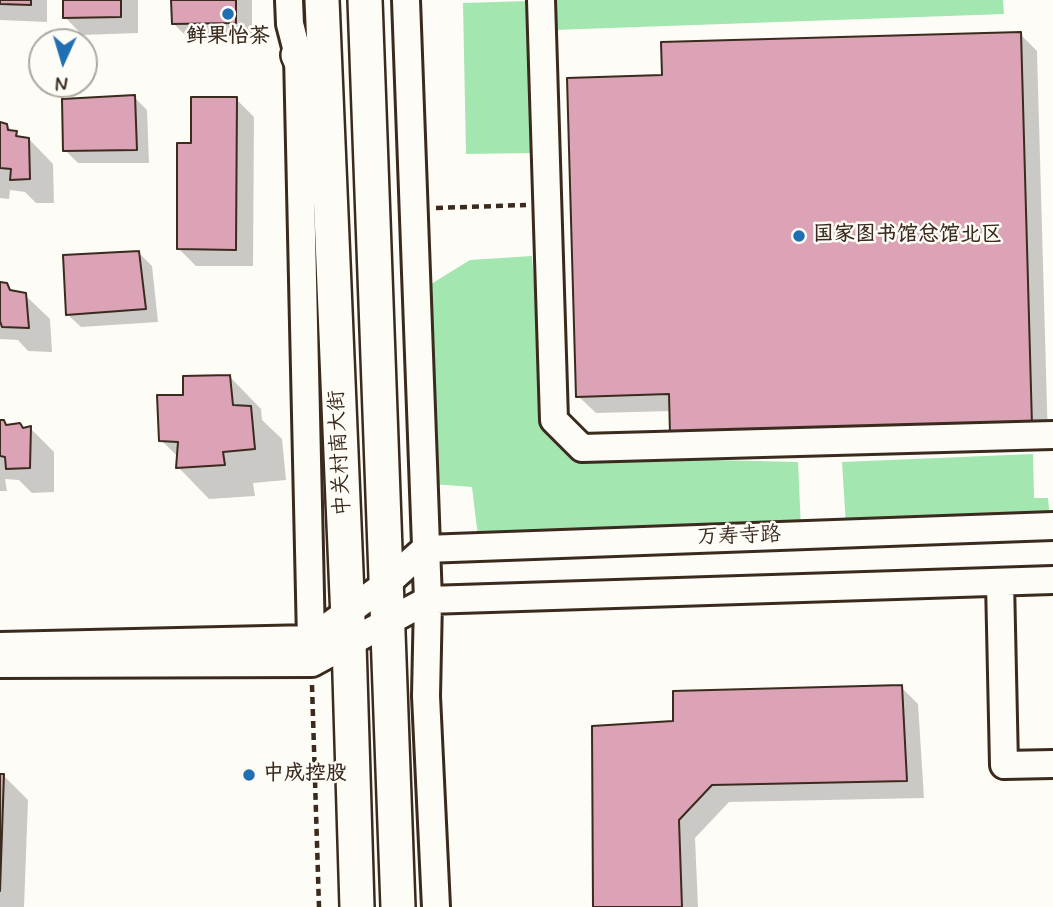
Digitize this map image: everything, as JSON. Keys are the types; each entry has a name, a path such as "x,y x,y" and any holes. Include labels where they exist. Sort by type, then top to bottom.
{"main road":[{"name":"中关村南大街","path":"322,0 357,907"},
{"name":"中关村南大街","path":"365,0 398,907"},
{"path":"298,55 326,114"}],"street":[{"name":"中关村南大街","path":"289,0 290,24 298,55 311,651"},
{"path":"406,0 428,600 426,696 436,907"},
{"path":"541,0 554,420 582,448 1053,435"},
{"name":"万寿寺路","path":"425,549 1053,526"},
{"path":"0,664 311,651 348,628 386,584 425,549"},
{"path":"348,628 388,622 428,600 1053,580"},
{"path":"1000,582 1004,765 1053,764"},
{"path":"0,646 311,651"}],"path":[{"path":"413,208 547,205"},
{"path":"311,651 319,907"}],"green space":[{"path":"553,0 1003,0 1004,14 554,30"},
{"path":"529,1 532,153 466,154 463,3"},
{"path":"532,256 545,424 582,457 798,462 801,528 478,537 472,487 432,484 423,289 470,260"},
{"path":"1033,454 1034,498 1048,498 1050,519 846,526 842,462"}],"building":[{"path":"0,0 31,0 31,5 0,4"},
{"path":"63,0 121,0 121,17 63,18"},
{"path":"171,0 236,0 236,23 172,24"},
{"name":"国家图书馆总馆北区","path":"1021,32 1032,425 670,435 669,394 576,397 567,78 662,75 661,42"},
{"path":"135,95 137,150 63,151 62,99"},
{"path":"191,97 237,97 236,250 177,249 177,143 191,143"},
{"path":"0,122 7,124 8,130 17,131 16,136 29,138 30,179 10,180 11,169 0,168"},
{"path":"139,251 146,309 66,315 63,255"},
{"path":"0,282 7,283 10,290 26,293 29,328 2,327"},
{"path":"230,375 233,405 251,406 255,449 223,452 225,465 176,468 178,442 159,441 157,395 183,395 183,376"},
{"path":"0,420 4,420 6,425 20,423 23,428 31,426 30,468 6,469 5,457 0,456"},
{"path":"902,685 907,781 712,785 679,820 682,907 593,907 592,726 673,721 673,691"},
{"path":"0,774 4,774 0,891"}],"place":[{"name":"鲜果怡茶","path":"228,14"},
{"name":"国家图书馆总馆北区","path":"799,236"},
{"name":"中成控股","path":"249,775"}]}
